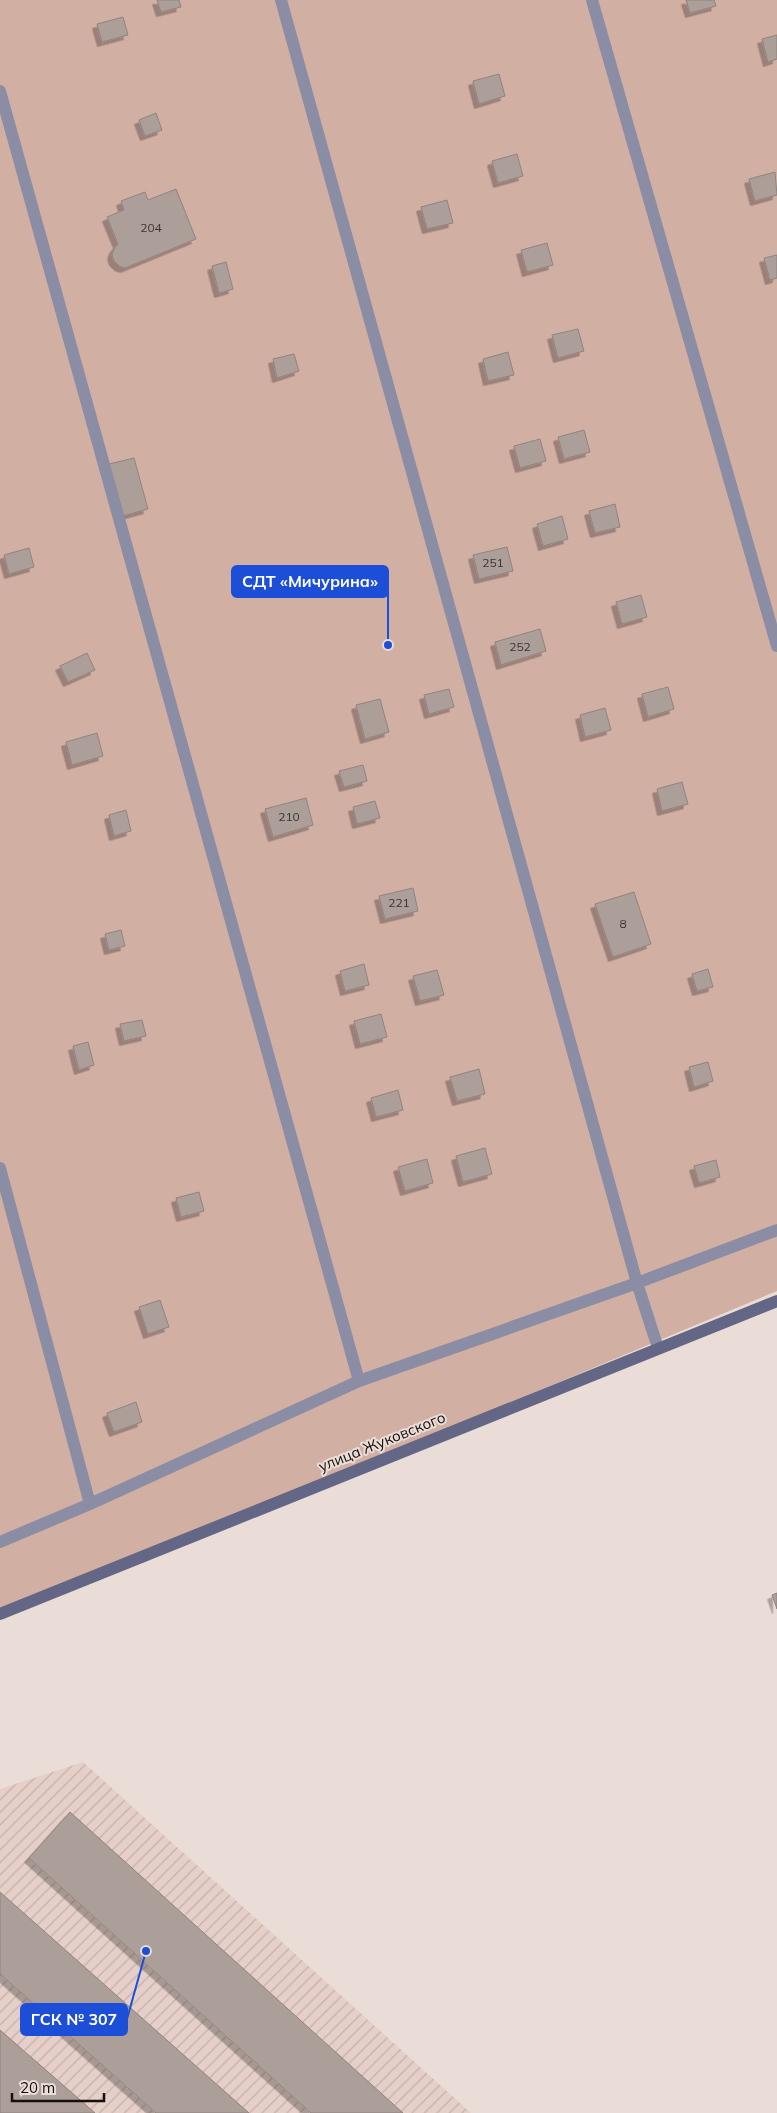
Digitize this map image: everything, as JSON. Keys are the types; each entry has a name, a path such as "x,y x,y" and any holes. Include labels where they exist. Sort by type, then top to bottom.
{"main road":[{"name":"улица Жуковского","path":"0,1614 777,1301"}],"lane":[{"path":"282,0 637,1283 658,1348"},
{"path":"592,0 777,646"},
{"path":"0,91 359,1382"},
{"path":"0,1168 90,1504"},
{"path":"0,1542 90,1504 359,1382 637,1283 777,1230"}],"shaded area":[{"path":"0,0 777,0 777,1291 0,1616"},
{"path":"83,1762 471,2113 0,2113 0,1789"}],"building":[{"path":"157,0 179,0 181,7 161,12"},
{"path":"686,0 714,0 716,6 690,13"},
{"path":"123,17 128,35 102,42 97,24"},
{"path":"777,35 777,59 768,62 762,39"},
{"path":"499,74 505,96 479,104 473,81"},
{"path":"156,113 162,130 145,136 139,120"},
{"path":"517,154 523,176 498,183 492,161"},
{"path":"775,172 777,195 755,201 749,179"},
{"path":"176,189 196,239 125,268 119,266 114,261 112,255 118,244 107,217 124,210 121,201 145,192 148,200"},
{"path":"447,200 453,223 427,229 421,207"},
{"path":"547,243 553,265 527,272 521,250"},
{"path":"777,255 777,278 770,280 764,258"},
{"path":"226,262 233,289 219,293 212,266"},
{"path":"578,329 584,351 558,358 552,335"},
{"path":"508,352 514,375 488,381 483,359"},
{"path":"294,354 299,371 277,378 273,359"},
{"path":"584,430 590,452 564,459 558,437"},
{"path":"540,439 546,461 520,468 514,446"},
{"path":"134,458 148,509 123,516 109,464"},
{"path":"615,504 620,527 595,533 589,511"},
{"path":"562,516 568,539 543,546 537,524"},
{"path":"507,547 513,571 479,579 473,555"},
{"path":"29,548 34,567 9,574 4,555"},
{"path":"641,595 647,617 622,624 616,602"},
{"path":"540,629 546,651 501,665 495,642"},
{"path":"87,653 95,670 68,682 60,666"},
{"path":"668,687 674,709 648,717 642,694"},
{"path":"449,689 454,707 429,714 424,695"},
{"path":"380,699 389,732 365,739 356,705"},
{"path":"605,708 611,730 585,737 580,715"},
{"path":"97,733 103,756 72,765 66,742"},
{"path":"363,765 367,781 344,787 339,771"},
{"path":"682,782 688,804 662,811 657,789"},
{"path":"306,798 313,825 273,837 265,809"},
{"path":"375,801 380,818 357,824 353,807"},
{"path":"126,810 131,831 114,836 109,815"},
{"path":"413,888 418,911 385,919 379,896"},
{"path":"634,892 651,944 613,957 595,904"},
{"path":"121,930 125,946 109,950 105,934"},
{"path":"364,964 369,985 345,991 340,971"},
{"path":"708,969 713,987 697,991 692,974"},
{"path":"437,970 444,995 420,1001 413,976"},
{"path":"381,1014 387,1037 360,1044 354,1021"},
{"path":"142,1020 146,1036 124,1041 120,1024"},
{"path":"88,1042 94,1065 79,1070 73,1046"},
{"path":"708,1062 713,1081 694,1087 689,1067"},
{"path":"479,1069 485,1094 457,1101 450,1077"},
{"path":"398,1090 403,1110 376,1117 371,1098"},
{"path":"485,1148 492,1174 463,1182 456,1156"},
{"path":"427,1159 433,1183 405,1191 398,1167"},
{"path":"716,1160 720,1177 699,1183 694,1166"},
{"path":"199,1192 204,1211 181,1217 176,1198"},
{"path":"160,1300 169,1327 148,1334 139,1307"},
{"path":"136,1402 142,1422 114,1432 107,1413"},
{"path":"777,1593 777,1609 772,1595"},
{"path":"70,1812 403,2113 311,2113 29,1858"},
{"path":"0,1892 249,2113 156,2113 0,1974"},
{"path":"0,2030 95,2113 0,2113"}],"place":[{"name":"СДТ «Мичурина»","path":"388,645"},
{"name":"ГСК № 307","path":"146,1951"}]}
